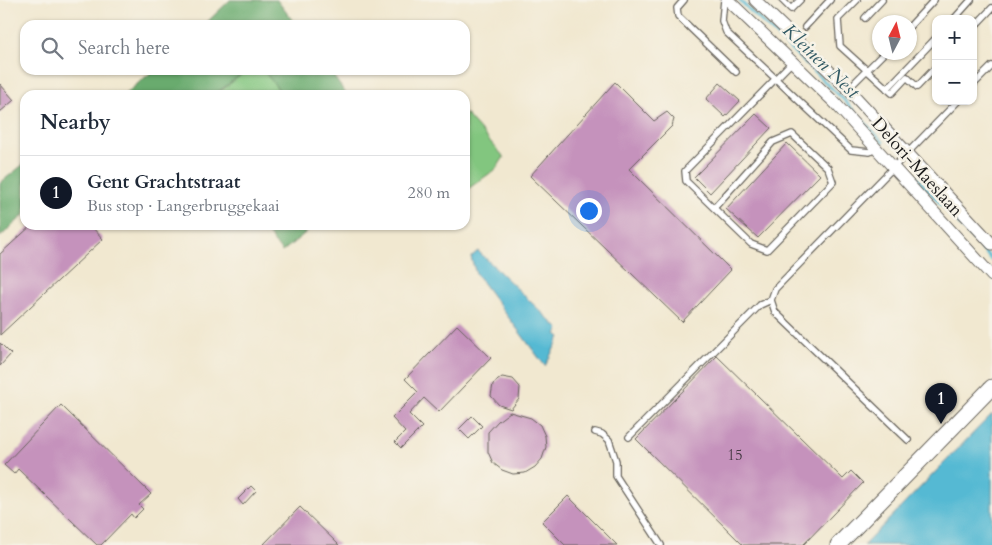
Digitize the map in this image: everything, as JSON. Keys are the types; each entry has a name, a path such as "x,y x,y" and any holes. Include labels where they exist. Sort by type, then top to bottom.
{"main road":[{"path":"838,545 992,387"}],"street":[{"name":"Delori-Maeslaan","path":"726,0 792,62 876,148 992,276"},
{"name":"Delori-Maeslaan","path":"755,0 848,89 992,244"}],"lane":[{"path":"684,0 677,8 678,16 736,72"},
{"path":"726,0 722,22 726,32 851,150 870,152 876,148"},
{"path":"782,0 791,9 800,0"},
{"path":"805,26 830,0"},
{"path":"857,0 838,19 840,46 869,69 892,93 907,77 917,87 932,71"},
{"path":"865,18 882,0"},
{"path":"917,18 934,0"},
{"path":"958,15 971,0"},
{"path":"977,24 992,8"},
{"path":"887,89 932,42"},
{"path":"848,89 877,60"},
{"path":"714,208 773,142 792,134 828,168 833,182 767,250 751,244 686,181 685,171 792,62"},
{"path":"977,81 992,66"},
{"path":"908,440 775,312 771,300 775,289 954,105"},
{"path":"629,437 760,305 771,300"},
{"path":"595,432 602,434 609,440 616,461 616,476 661,545"}],"green space":[{"path":"230,0 277,0 292,20 209,20"},
{"path":"148,75 240,75 221,90 130,90"},
{"path":"241,75 267,75 279,90 222,90"},
{"path":"267,75 333,75 343,90 279,90"},
{"path":"470,119 504,157 496,169 470,187"},
{"path":"20,167 20,219 0,237 0,183"},
{"path":"265,230 309,230 282,252"}],"water":[{"path":"478,251 559,329 556,334 560,337 545,366 476,274 471,257"},
{"path":"992,414 992,545 864,545 989,417"}],"building":[{"path":"615,82 654,121 667,112 674,119 672,126 629,169 731,270 682,322 530,176"},
{"path":"720,83 740,101 725,117 706,99"},
{"path":"0,84 14,100 0,112"},
{"path":"756,114 771,128 710,193 694,177"},
{"path":"787,143 820,175 758,238 726,209"},
{"path":"26,230 95,230 103,239 0,335 0,254"},
{"path":"457,325 491,358 439,412 424,398 409,414 422,427 401,448 395,442 405,432 392,418 418,392 405,379"},
{"path":"0,343 11,354 0,366"},
{"path":"717,356 843,479 851,471 863,483 803,545 743,545 636,439"},
{"path":"502,377 513,379 520,387 519,399 511,409 499,405 491,396 493,384"},
{"path":"61,405 151,494 139,505 143,509 134,518 131,514 101,545 97,545 18,469 14,474 4,465"},
{"path":"510,412 531,418 540,425 545,436 546,447 542,459 535,467 525,473 513,474 502,470 493,463 488,452 488,432"},
{"path":"472,416 482,426 469,439 459,429"},
{"path":"251,486 256,491 243,505 238,499"},
{"path":"568,496 617,545 565,545 542,522"},
{"path":"300,507 339,545 263,545"}],"waterway":[{"name":"Kleinen Nest","path":"739,0 844,100 883,142"},
{"name":"Kleinen Nest","path":"908,168 992,260"}],"place":[{"name":"Gent Grachtstraat","path":"941,424"}]}
